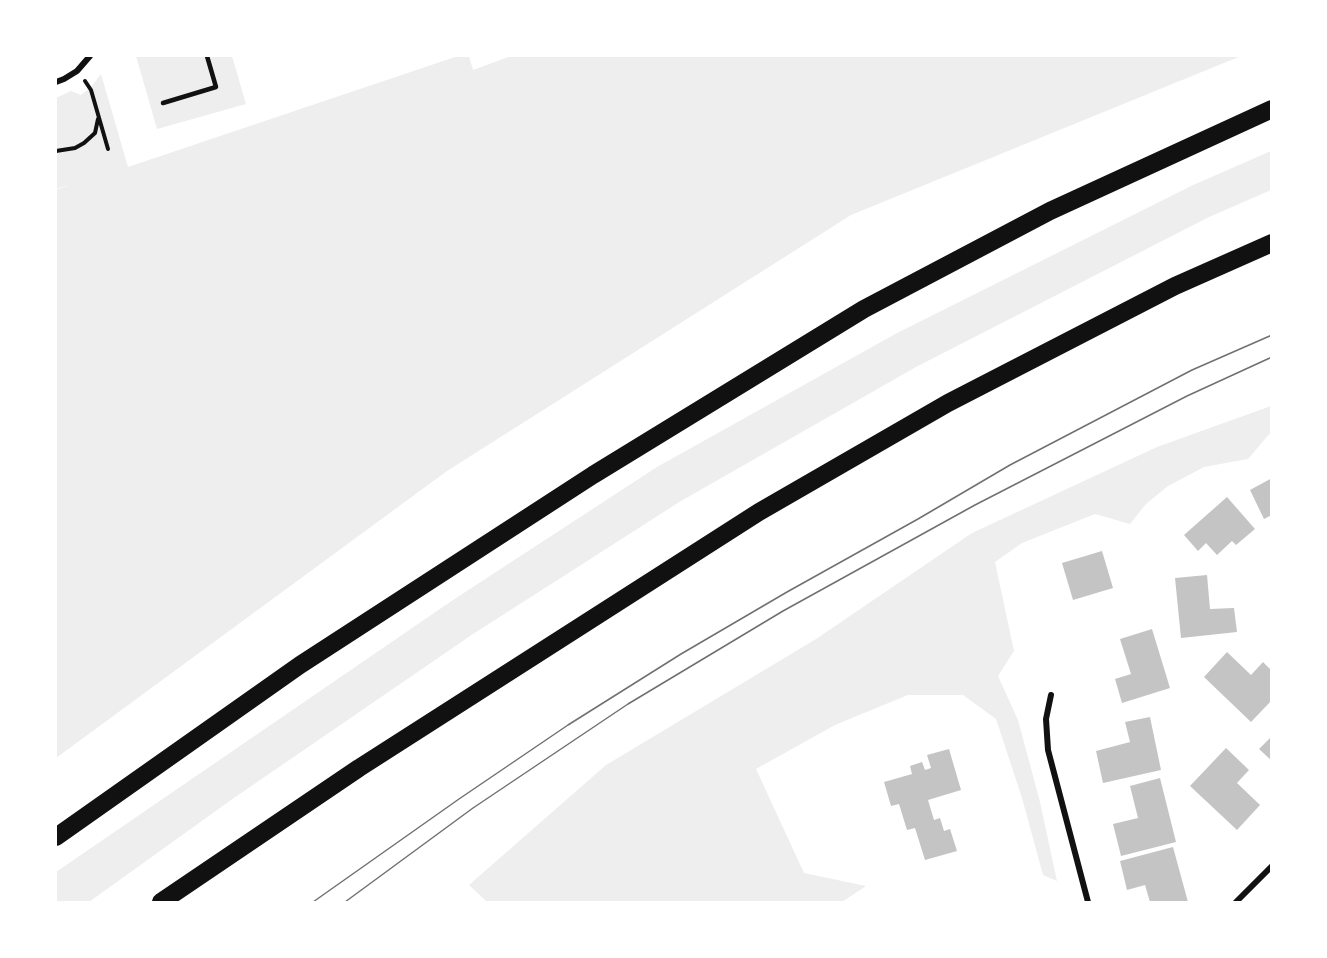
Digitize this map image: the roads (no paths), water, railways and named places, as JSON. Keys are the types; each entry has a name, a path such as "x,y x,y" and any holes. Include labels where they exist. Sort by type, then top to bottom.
{"highway":[{"path":"56,837 300,665 593,474 864,309 1050,211 1272,109"},
{"path":"160,903 359,768 759,512 948,403 1175,286 1272,243"}],"street":[{"path":"56,82 64,80 77,71 88,58"},
{"path":"1051,695 1046,718 1048,750 1088,903"},
{"path":"1236,903 1272,866"}],"lane":[{"path":"164,103 216,87 207,56"}],"tram line":[{"path":"313,902 568,725 681,654 1010,465 1192,370 1272,335"},
{"path":"345,902 473,808 628,704 783,611 975,505 1187,396 1272,357"}]}
